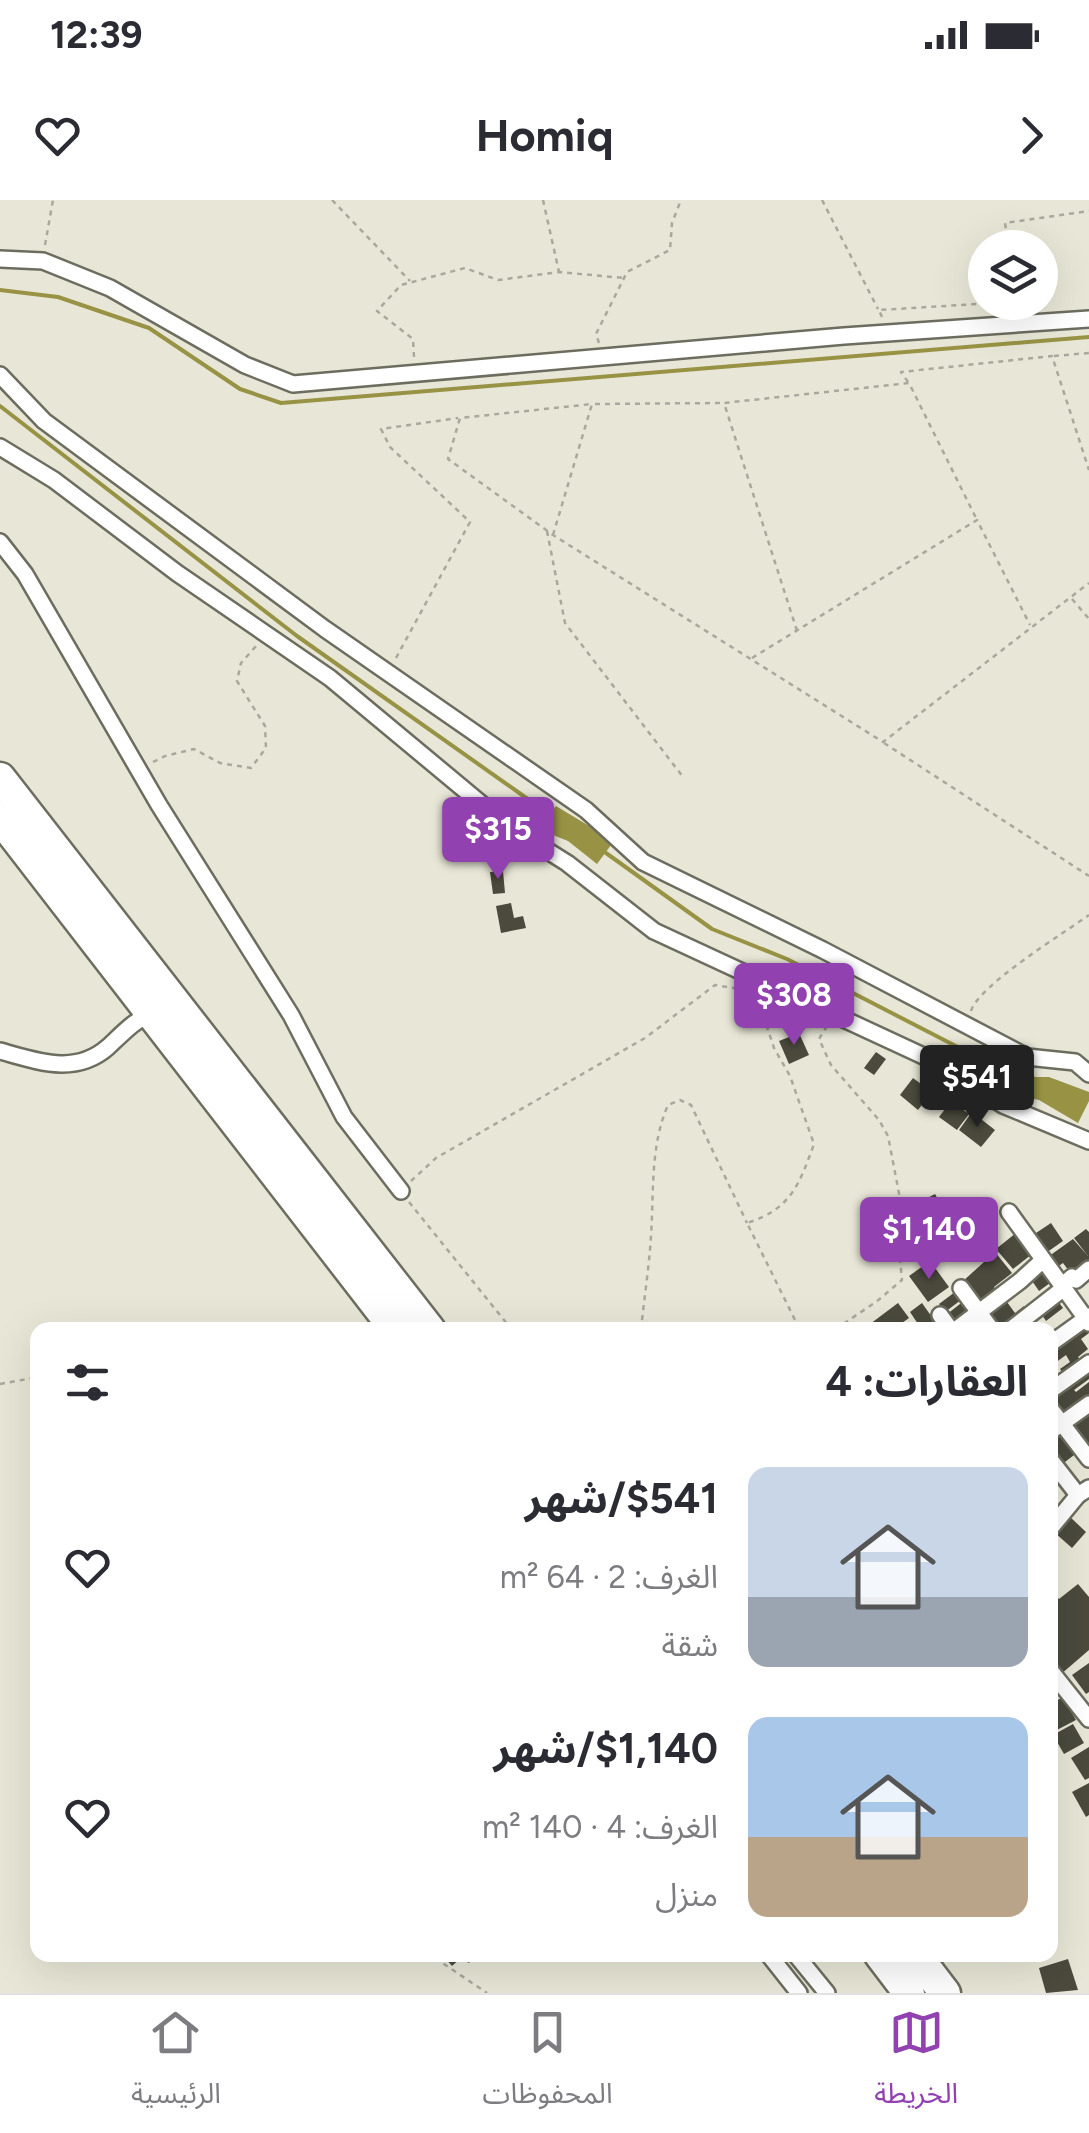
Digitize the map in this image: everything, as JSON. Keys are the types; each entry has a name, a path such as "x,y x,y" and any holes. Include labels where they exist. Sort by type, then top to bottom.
{"highway":[{"path":"0,778 390,1322"},
{"path":"0,818 423,1322"},
{"path":"886,1962 910,1993"},
{"path":"921,1962 945,1993"}],"street":[{"path":"0,259 43,261 110,288 244,364 293,384 1089,319"},
{"path":"0,375 44,421 388,673 586,810 643,862 824,950 1028,1058 1075,1062 1089,1074"},
{"path":"0,447 54,480 177,573 330,678 508,826 567,863 654,931 932,1060 1003,1105 1089,1141"},
{"path":"0,542 25,574 138,770 290,1015 344,1117 401,1191"},
{"path":"0,1052 66,1066 83,1062 162,1007"},
{"path":"1009,1212 1088,1319 1058,1339"},
{"path":"964,1322 1020,1282 1043,1260"},
{"path":"1020,1322 1064,1288 1072,1277 1076,1280 1089,1269"},
{"path":"961,1288 986,1322"},
{"path":"940,1315 947,1322"},
{"path":"1058,1386 1089,1364"},
{"path":"1058,1427 1089,1404"},
{"path":"1058,1430 1089,1460"},
{"path":"1058,1467 1084,1492 1058,1520"},
{"path":"1058,1680 1089,1720"},
{"path":"775,1962 800,1993"},
{"path":"802,1962 826,1993"}],"path":[{"path":"43,261 53,200"},
{"path":"332,200 411,282"},
{"path":"544,200 559,272"},
{"path":"604,356 596,334 627,272 670,250 672,223 682,200"},
{"path":"822,200 888,333"},
{"path":"1005,230 1004,223 1089,211"},
{"path":"416,373 413,338 377,311 400,285 465,268 498,280 559,272 624,278"},
{"path":"879,310 968,305"},
{"path":"1031,628 901,372 1089,353"},
{"path":"1052,356 1089,470"},
{"path":"388,673 470,522 390,447 382,429 592,404 724,403 909,383"},
{"path":"724,403 797,630"},
{"path":"553,535 592,404"},
{"path":"460,418 448,459 553,535 1089,876"},
{"path":"751,659 977,520"},
{"path":"546,530 565,623 683,777"},
{"path":"882,742 1089,584"},
{"path":"1071,598 1089,619"},
{"path":"138,770 165,756 194,749 220,763 252,768 266,748 265,726 237,681 241,663 266,635"},
{"path":"967,1026 973,1004 1004,976 1089,915"},
{"path":"746,1223 770,1215 799,1186 814,1144 790,1076 774,1048 752,978"},
{"path":"506,1322 401,1191 436,1158 645,1038 715,985 740,989 761,1011"},
{"path":"833,1016 818,1040 831,1065 880,1120 888,1136 904,1214 896,1228 902,1280 846,1322"},
{"path":"642,1322 652,1178 662,1119 668,1105 680,1100 692,1105 796,1322"},
{"path":"0,1384 30,1378"},
{"path":"441,1962 487,1993"}],"shaded area":[{"path":"556,806 614,841 597,864 568,841 538,829"},
{"path":"1017,1060 1035,1077 1049,1077 1089,1092 1089,1101 1078,1123 1039,1100 1004,1092"}],"building":[{"path":"503,871 505,893 493,894 490,872"},
{"path":"511,903 514,918 523,916 526,928 501,933 496,906"},
{"path":"799,1033 809,1055 789,1064 779,1041"},
{"path":"876,1052 886,1059 874,1075 864,1068"},
{"path":"913,1078 932,1092 918,1110 900,1095"},
{"path":"951,1101 969,1114 957,1130 939,1117"},
{"path":"972,1112 995,1130 981,1147 959,1130"},
{"path":"935,1194 944,1210 923,1221 914,1205"},
{"path":"945,1212 964,1243 944,1259 927,1230 936,1224 932,1219"},
{"path":"1051,1223 1063,1241 1043,1255 1030,1237"},
{"path":"1086,1229 1089,1268 1074,1278 1063,1263 1053,1270 1045,1259 1073,1239 1088,1256 1074,1238"},
{"path":"1016,1233 1032,1254 1013,1269 996,1249"},
{"path":"995,1252 1012,1273 979,1305 962,1282"},
{"path":"930,1261 949,1287 928,1302 909,1276"},
{"path":"1038,1268 1050,1283 1039,1291 1028,1275"},
{"path":"955,1292 961,1300 945,1312 939,1304"},
{"path":"965,1300 973,1310 959,1322 952,1322 946,1315"},
{"path":"996,1300 1001,1307 1007,1302 1015,1313 1024,1306 1029,1313 1017,1322 988,1322 980,1312"},
{"path":"1057,1300 1063,1308 1046,1321 1040,1312"},
{"path":"898,1303 909,1318 903,1322 873,1322"},
{"path":"922,1303 935,1322 917,1322 910,1312"},
{"path":"1086,1324 1089,1333 1081,1339 1088,1349 1078,1357 1084,1364 1065,1375 1060,1369 1070,1362 1066,1355 1058,1361 1058,1348"},
{"path":"1089,1365 1089,1379 1074,1390 1089,1382 1089,1400 1062,1418 1058,1413 1058,1387"},
{"path":"1089,1408 1089,1448 1070,1422"},
{"path":"1063,1432 1078,1452 1061,1465 1058,1461 1058,1435"},
{"path":"1069,1516 1086,1532 1072,1548 1058,1536 1058,1528"},
{"path":"1078,1584 1089,1597 1089,1650 1060,1675 1058,1672 1059,1599"},
{"path":"1089,1663 1089,1692 1086,1694 1072,1675"},
{"path":"1063,1697 1076,1720 1058,1729 1058,1700"},
{"path":"1073,1724 1084,1743 1064,1754 1058,1744 1058,1732"},
{"path":"1089,1747 1089,1778 1085,1780 1071,1758"},
{"path":"1089,1783 1089,1815 1086,1817 1072,1792"},
{"path":"1068,1959 1078,1990 1046,1993 1039,1968"}],"waterway":[{"path":"0,290 58,297 149,328 240,389 281,403 1089,337"},
{"path":"0,406 297,636 549,814"},
{"path":"606,853 712,929 787,959 1012,1075"}]}
